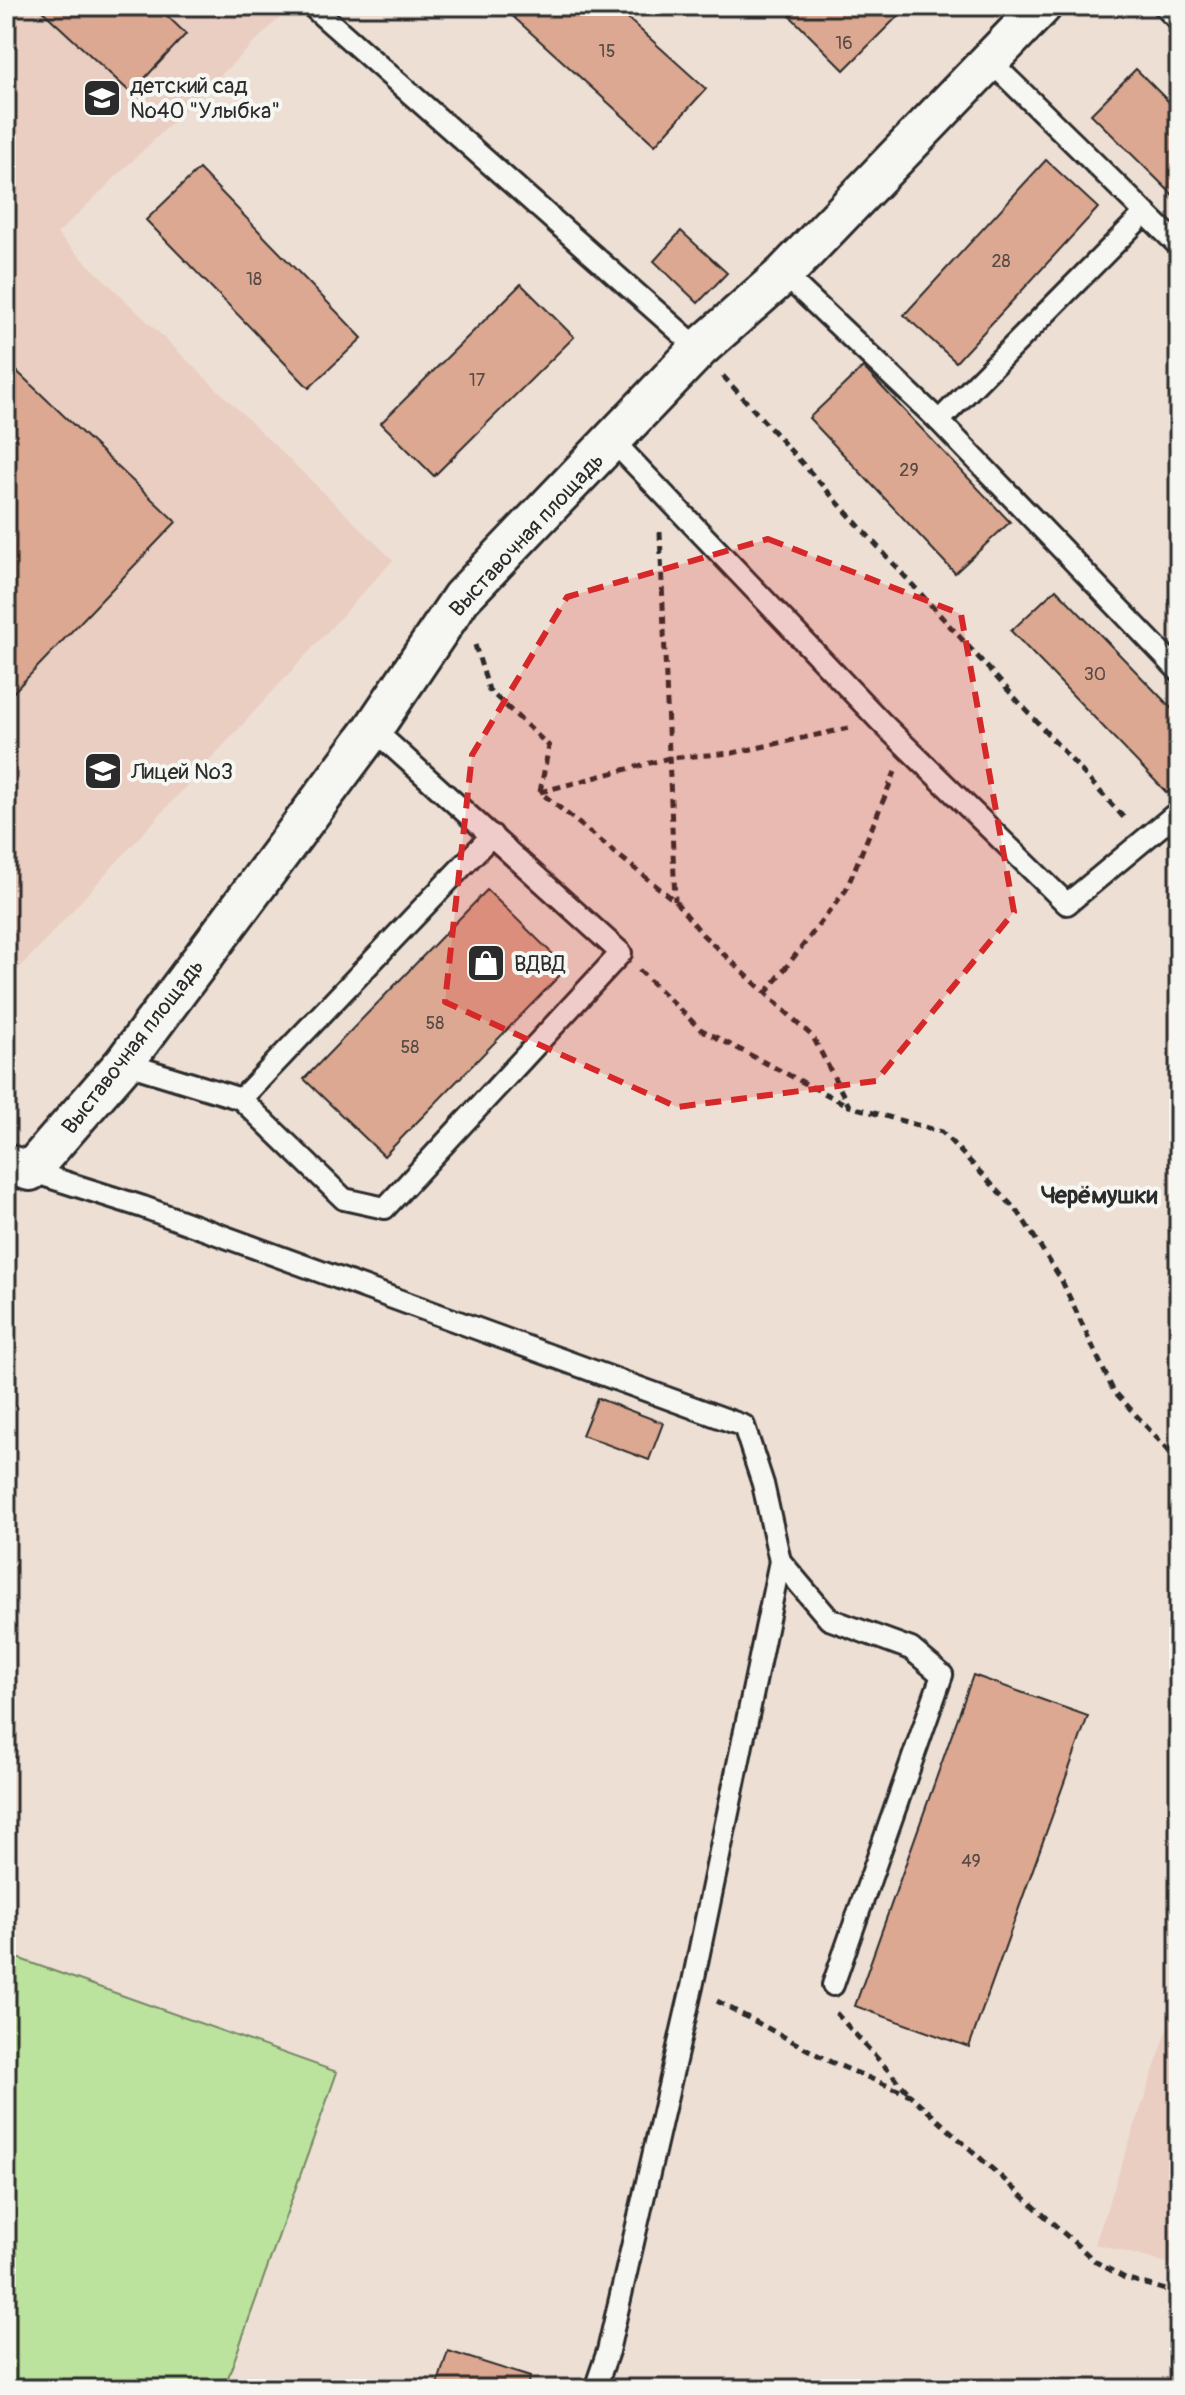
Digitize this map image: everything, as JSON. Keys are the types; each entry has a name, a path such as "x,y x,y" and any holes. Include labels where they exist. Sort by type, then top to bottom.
{"street":[{"name":"Выставочная площадь","path":"18,1168 124,1063 373,729 461,598 699,349 784,274 1042,6"}],"lane":[{"path":"1164,6 1179,21"},
{"path":"316,10 699,349"},
{"path":"988,59 1179,246"},
{"path":"939,421 1145,213"},
{"path":"784,274 939,421 1179,671"},
{"path":"613,441 881,722 1067,904 1179,811"},
{"path":"124,1063 241,1099 344,1199 385,1208 621,953 373,729"},
{"path":"241,1099 492,835"},
{"path":"18,1168 143,1207 744,1426 763,1484 780,1561 692,1987 608,2351 595,2389"},
{"path":"780,1561 829,1619 911,1649 942,1675 833,1985"}],"path":[{"path":"699,349 1145,841"},
{"path":"659,487 675,901"},
{"path":"461,598 489,690 549,746 540,792"},
{"path":"540,792 669,758 733,753 881,722"},
{"path":"766,993 846,890 905,745"},
{"path":"540,792 675,901 703,935 813,1037 849,1106"},
{"path":"621,953 700,1029 849,1106 942,1132 1019,1213 1061,1279 1113,1390 1179,1462"},
{"path":"833,1985 830,2003 839,2019 910,2095 1096,2262 1125,2278 1179,2294"},
{"path":"692,1987 831,2062 910,2095"}],"highlighted area":[{"path":"768,539 961,614 1014,912 876,1081 677,1107 445,1002 472,755 567,597"}],"shaded area":[{"name":"Лицей №3","path":"6,6 292,6 57,234 393,560 6,983"},
{"path":"1179,1995 1179,2266 1095,2244"}],"green space":[{"path":"6,1954 337,2072 224,2389 6,2389"}],"building":[{"path":"37,6 157,6 186,34 131,93"},
{"path":"514,6 614,6 706,89 655,145 508,12"},
{"path":"800,6 908,6 844,70 790,16"},
{"path":"1136,69 1179,112 1179,201 1091,114"},
{"path":"1046,160 1098,208 956,362 904,315"},
{"path":"199,169 362,338 309,388 146,220"},
{"path":"681,231 727,273 698,303 654,261"},
{"path":"521,284 574,337 434,476 381,423"},
{"path":"6,361 176,522 6,700"},
{"path":"863,367 1010,522 955,573 809,418"},
{"path":"1056,589 1179,716 1179,782 1167,793 1011,631"},
{"path":"487,890 567,968 384,1156 304,1079"},
{"path":"597,1398 663,1423 649,1460 582,1435"},
{"path":"973,1675 1088,1716 969,2047 855,2006"},
{"path":"448,2351 530,2377 526,2389 436,2389"}],"place":[{"name":"детский сад №40 \"Улыбка\"","path":"102,98"},
{"name":"Лицей №3","path":"103,771"},
{"name":"ВДВД","path":"486,963"}],"district":[{"name":"Черёмушки","path":"1099,1195"}]}
